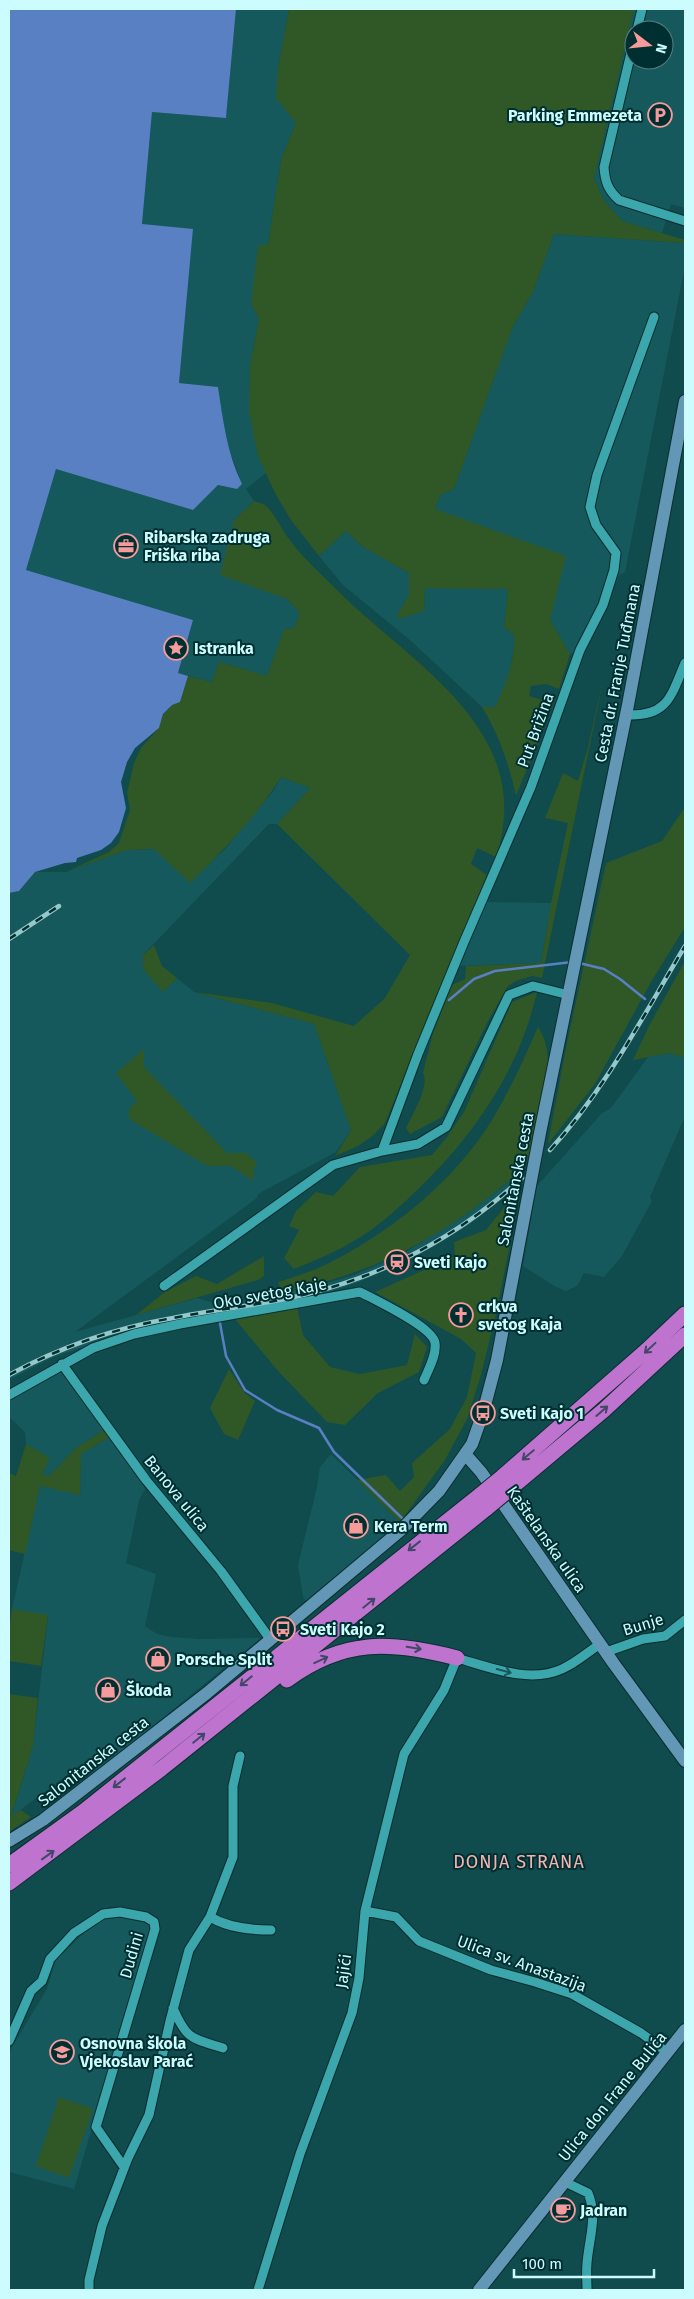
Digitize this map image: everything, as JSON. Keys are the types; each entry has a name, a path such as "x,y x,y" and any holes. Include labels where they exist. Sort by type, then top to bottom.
{"highway":[{"path":"506,1483 685,1314"},
{"path":"9,1866 506,1483 604,1410 685,1334"},
{"path":"9,1883 122,1799 248,1698 483,1501"},
{"path":"248,1698 261,1698 298,1672 325,1658 349,1650 382,1644 401,1646 457,1658"}],"main road":[{"name":"Cesta dr. Franje Tuđmana","path":"573,976 626,715 685,401"},
{"name":"Salonitanska cesta","path":"9,1841 43,1820 207,1693 415,1517 439,1491 466,1455 477,1432 497,1360 573,976"},
{"name":"Kaštelanska ulica","path":"466,1455 481,1472 603,1648 685,1761"},
{"name":"Ulica don Frane Bulića","path":"478,2290 685,2030"}],"street":[{"path":"627,70 604,167 605,182 610,193 619,200 685,221"},
{"name":"Put Brižina","path":"382,1151 446,985 531,787 580,650 603,606 614,570 616,552 596,525 590,507 597,476 654,317"},
{"path":"626,715 644,716 657,712 672,694 685,663"},
{"path":"164,1286 333,1165 382,1151 418,1144 446,1126 509,995 533,986 569,995"},
{"name":"Oko svetog Kaje","path":"62,1364 93,1348 156,1328 360,1292 379,1301 429,1332 436,1343 424,1380"},
{"path":"9,1395 62,1364"},
{"name":"Banova ulica","path":"62,1364 146,1480 217,1565 270,1639"},
{"name":"Bunje","path":"603,1648 665,1636 685,1620"},
{"path":"457,1658 513,1673 542,1675 561,1670 603,1648"},
{"name":"Jajići","path":"258,2290 300,2154 352,2013 359,1978 365,1911 404,1754 444,1690 457,1658"},
{"path":"89,2290 89,2280 102,2226 124,2167 149,2115 173,2008 189,1950 210,1917 233,1857 233,1786 240,1756"},
{"name":"Ulica sv. Anastazija","path":"365,1911 396,1917 419,1941 482,1967 572,1994 641,2033 668,2053"},
{"name":"Dudini","path":"9,2041 31,1991 42,1981 50,1959 74,1933 103,1914 120,1912 146,1917 154,1922 155,1929 96,2128 124,2167"},
{"path":"210,1917 222,1924 253,1930 271,1930"},
{"path":"173,2008 183,2030 190,2038 223,2048"},
{"name":"Ulica don Frane Bulića","path":"565,2182 588,2193 591,2200 594,2222 586,2263 587,2290"}],"shaded area":[{"path":"236,9 289,9 278,67 296,123 281,159 268,244 251,303 259,319 250,364 258,456 266,473 246,489 254,501 234,520 265,590 287,599 300,613 294,628 284,629 267,676 219,662 212,682 178,673 193,620 26,570 56,469 193,510 218,485 237,489 242,484 224,429 218,387 179,383 193,230 142,225 152,112 226,118"},
{"path":"634,9 685,9 685,208 671,204 662,233 622,221 603,199 594,178 624,51 624,70 674,70 674,20 631,20"},
{"path":"554,234 685,243 685,266 625,572 619,575 587,648 570,654 550,620 553,604 435,509 440,495 454,489 513,326 533,292"},
{"path":"346,531 363,547 409,573 409,595 397,615 400,618 424,611 425,587 508,589 504,627 514,635 514,648 509,677 495,708 482,707 411,641 343,585 319,556"},
{"path":"281,777 310,788 277,824 269,824 143,955 163,992 177,978 194,992 314,1024 351,1130 336,1152 258,1194 257,1198 75,1332 197,1298 221,1305 320,1285 354,1275 404,1253 465,1215 503,1186 518,1171 526,1180 470,1224 436,1245 401,1264 356,1283 320,1295 125,1333 53,1357 9,1380 9,893 19,891 35,872 66,872 127,850 155,849 190,882 225,849 274,790"},
{"path":"485,902 551,903 541,963 458,966"},
{"path":"670,1053 685,1058 685,1116 650,1197 652,1201 622,1256 604,1277 584,1273 577,1286 566,1291 556,1287 523,1266 537,1186 602,1113 611,1108 648,1057"},
{"path":"61,1369 106,1429 76,1448 49,1476 42,1475 49,1458 26,1444 25,1432 9,1417 9,1400"},
{"path":"111,1436 145,1488 139,1501 126,1563 156,1574 145,1626 157,1634 172,1637 200,1639 261,1638 90,1777 71,1772 11,1817 33,1746 48,1616 12,1609 40,1486 80,1494 81,1454"},
{"path":"331,1454 400,1522 350,1569 307,1602 303,1597 298,1565 320,1467"},
{"name":"Osnovna škola Vjekoslav Parać","path":"127,1916 149,1923 150,1931 74,2189 9,2172 9,2057 12,2047 47,1989 56,1959 83,1934 106,1917"}],"green space":[{"path":"289,9 634,9 631,20 624,20 624,51 594,178 603,199 622,221 685,240 685,243 554,234 533,292 513,326 454,489 440,495 435,509 566,556 550,620 570,654 559,689 546,684 531,686 529,696 543,700 556,697 516,796 503,750 494,728 482,707 495,707 506,681 513,654 514,635 504,627 508,589 425,588 424,611 399,619 397,615 409,595 409,573 363,547 346,531 319,556 291,520 276,495 258,456 249,412 250,364 259,319 251,303 258,246 268,244 281,159 296,123 276,98 278,67"},
{"path":"254,501 264,504 268,508 305,559 366,617 430,673 460,703 483,736 499,772 504,812 496,857 477,848 471,864 487,875 385,1123 362,1143 335,1156 351,1130 314,1024 194,992 272,1003 354,1026 385,998 410,955 277,824 310,788 281,777 239,833 190,883 154,849 127,850 66,872 109,852 119,843 130,810 127,793 134,763 141,748 159,728 163,715 172,705 180,702 188,676 212,682 219,662 267,676 284,629 294,628 300,613 287,599 220,575 234,520"},
{"path":"605,671 542,978 532,976 516,981 508,986 488,1021 442,1117 410,1134 406,1128 422,1093 425,1079 423,1073 433,1033 452,985 465,979 466,966 541,963 551,903 568,823 545,818 563,773 578,781 587,751"},
{"path":"685,807 685,927 651,982 595,1084 548,1144 566,1048 606,863 662,841"},
{"path":"154,945 162,966 177,978 163,992 143,969 143,955"},
{"path":"685,961 685,1058 670,1053 633,1060 650,1024"},
{"path":"537,992 529,1021 505,1077 473,1128 434,1174 391,1214 360,1237 338,1250 294,1269 284,1258 299,1230 289,1226 296,1211 316,1192 333,1196 360,1167 432,1155 464,1112 512,1002"},
{"path":"538,1027 546,1045 548,1063 546,1081 535,1137 529,1156 513,1176 458,1220 411,1248 362,1270 310,1286 282,1292 278,1282 319,1268 350,1252 419,1204 459,1165 492,1120 511,1086"},
{"path":"144,1049 144,1067 227,1153 246,1153 257,1163 253,1171 255,1174 252,1180 231,1166 209,1166 202,1163 129,1119 129,1109 137,1101 116,1073"},
{"path":"507,1204 515,1219 496,1314 481,1375 467,1419 445,1460 400,1522 357,1480 386,1475 400,1491 414,1477 412,1463 450,1429 467,1397 476,1353 461,1339 375,1292 455,1256 454,1242 486,1230"},
{"path":"264,1256 264,1276 258,1280 136,1315 165,1292 196,1276 217,1284"},
{"path":"297,1307 303,1335 330,1367 360,1374 407,1365 415,1334 427,1347 419,1372 378,1393 345,1425 327,1422 278,1371 235,1319"},
{"path":"229,1369 244,1392 255,1401 238,1440 224,1434 210,1408"},
{"path":"106,1429 111,1436 81,1454 80,1495 40,1486 25,1554 9,1550 9,1473 16,1476 26,1444 50,1458 42,1474 49,1476 76,1448"},
{"path":"12,1609 48,1615 41,1666 9,1661 9,1632"},
{"path":"9,1694 38,1698 33,1746 11,1816 21,1810 31,1817 9,1832"},
{"path":"59,2097 93,2109 69,2178 36,2166"}],"water":[{"path":"9,9 236,9 226,118 152,112 142,224 193,229 179,383 218,387 229,448 242,484 237,489 218,485 193,510 56,469 26,570 193,620 178,673 188,676 180,702 172,705 163,714 159,728 135,748 127,762 121,782 126,808 119,832 111,843 101,850 77,858 76,862 65,863 35,872 19,891 9,893"}],"waterway":[{"path":"449,1000 474,979 495,971 572,962"},
{"path":"579,963 604,969 645,999"},
{"path":"220,1323 226,1356 245,1390 277,1410 319,1428 334,1452 402,1518"}],"railway":[{"path":"9,939 59,906"},
{"path":"550,1150 570,1127 606,1078 685,946"},
{"path":"9,1375 68,1347 130,1327 290,1298 337,1286 366,1275 422,1250 449,1234 499,1198 522,1178"}],"place":[{"name":"Parking Emmezeta","path":"660,115"},
{"name":"Ribarska zadruga Friška riba","path":"126,546"},
{"name":"Istranka","path":"176,648"},
{"name":"Sveti Kajo","path":"397,1262"},
{"name":"crkva svetog Kaja","path":"461,1315"},
{"name":"Sveti Kajo 1","path":"483,1413"},
{"name":"Kera Term","path":"356,1526"},
{"name":"Sveti Kajo 2","path":"283,1629"},
{"name":"Porsche Split","path":"158,1659"},
{"name":"Škoda","path":"108,1690"},
{"name":"Osnovna škola Vjekoslav Parać","path":"62,2052"},
{"name":"Jadran","path":"563,2210"}],"district":[{"name":"DONJA STRANA","path":"519,1862"}]}
